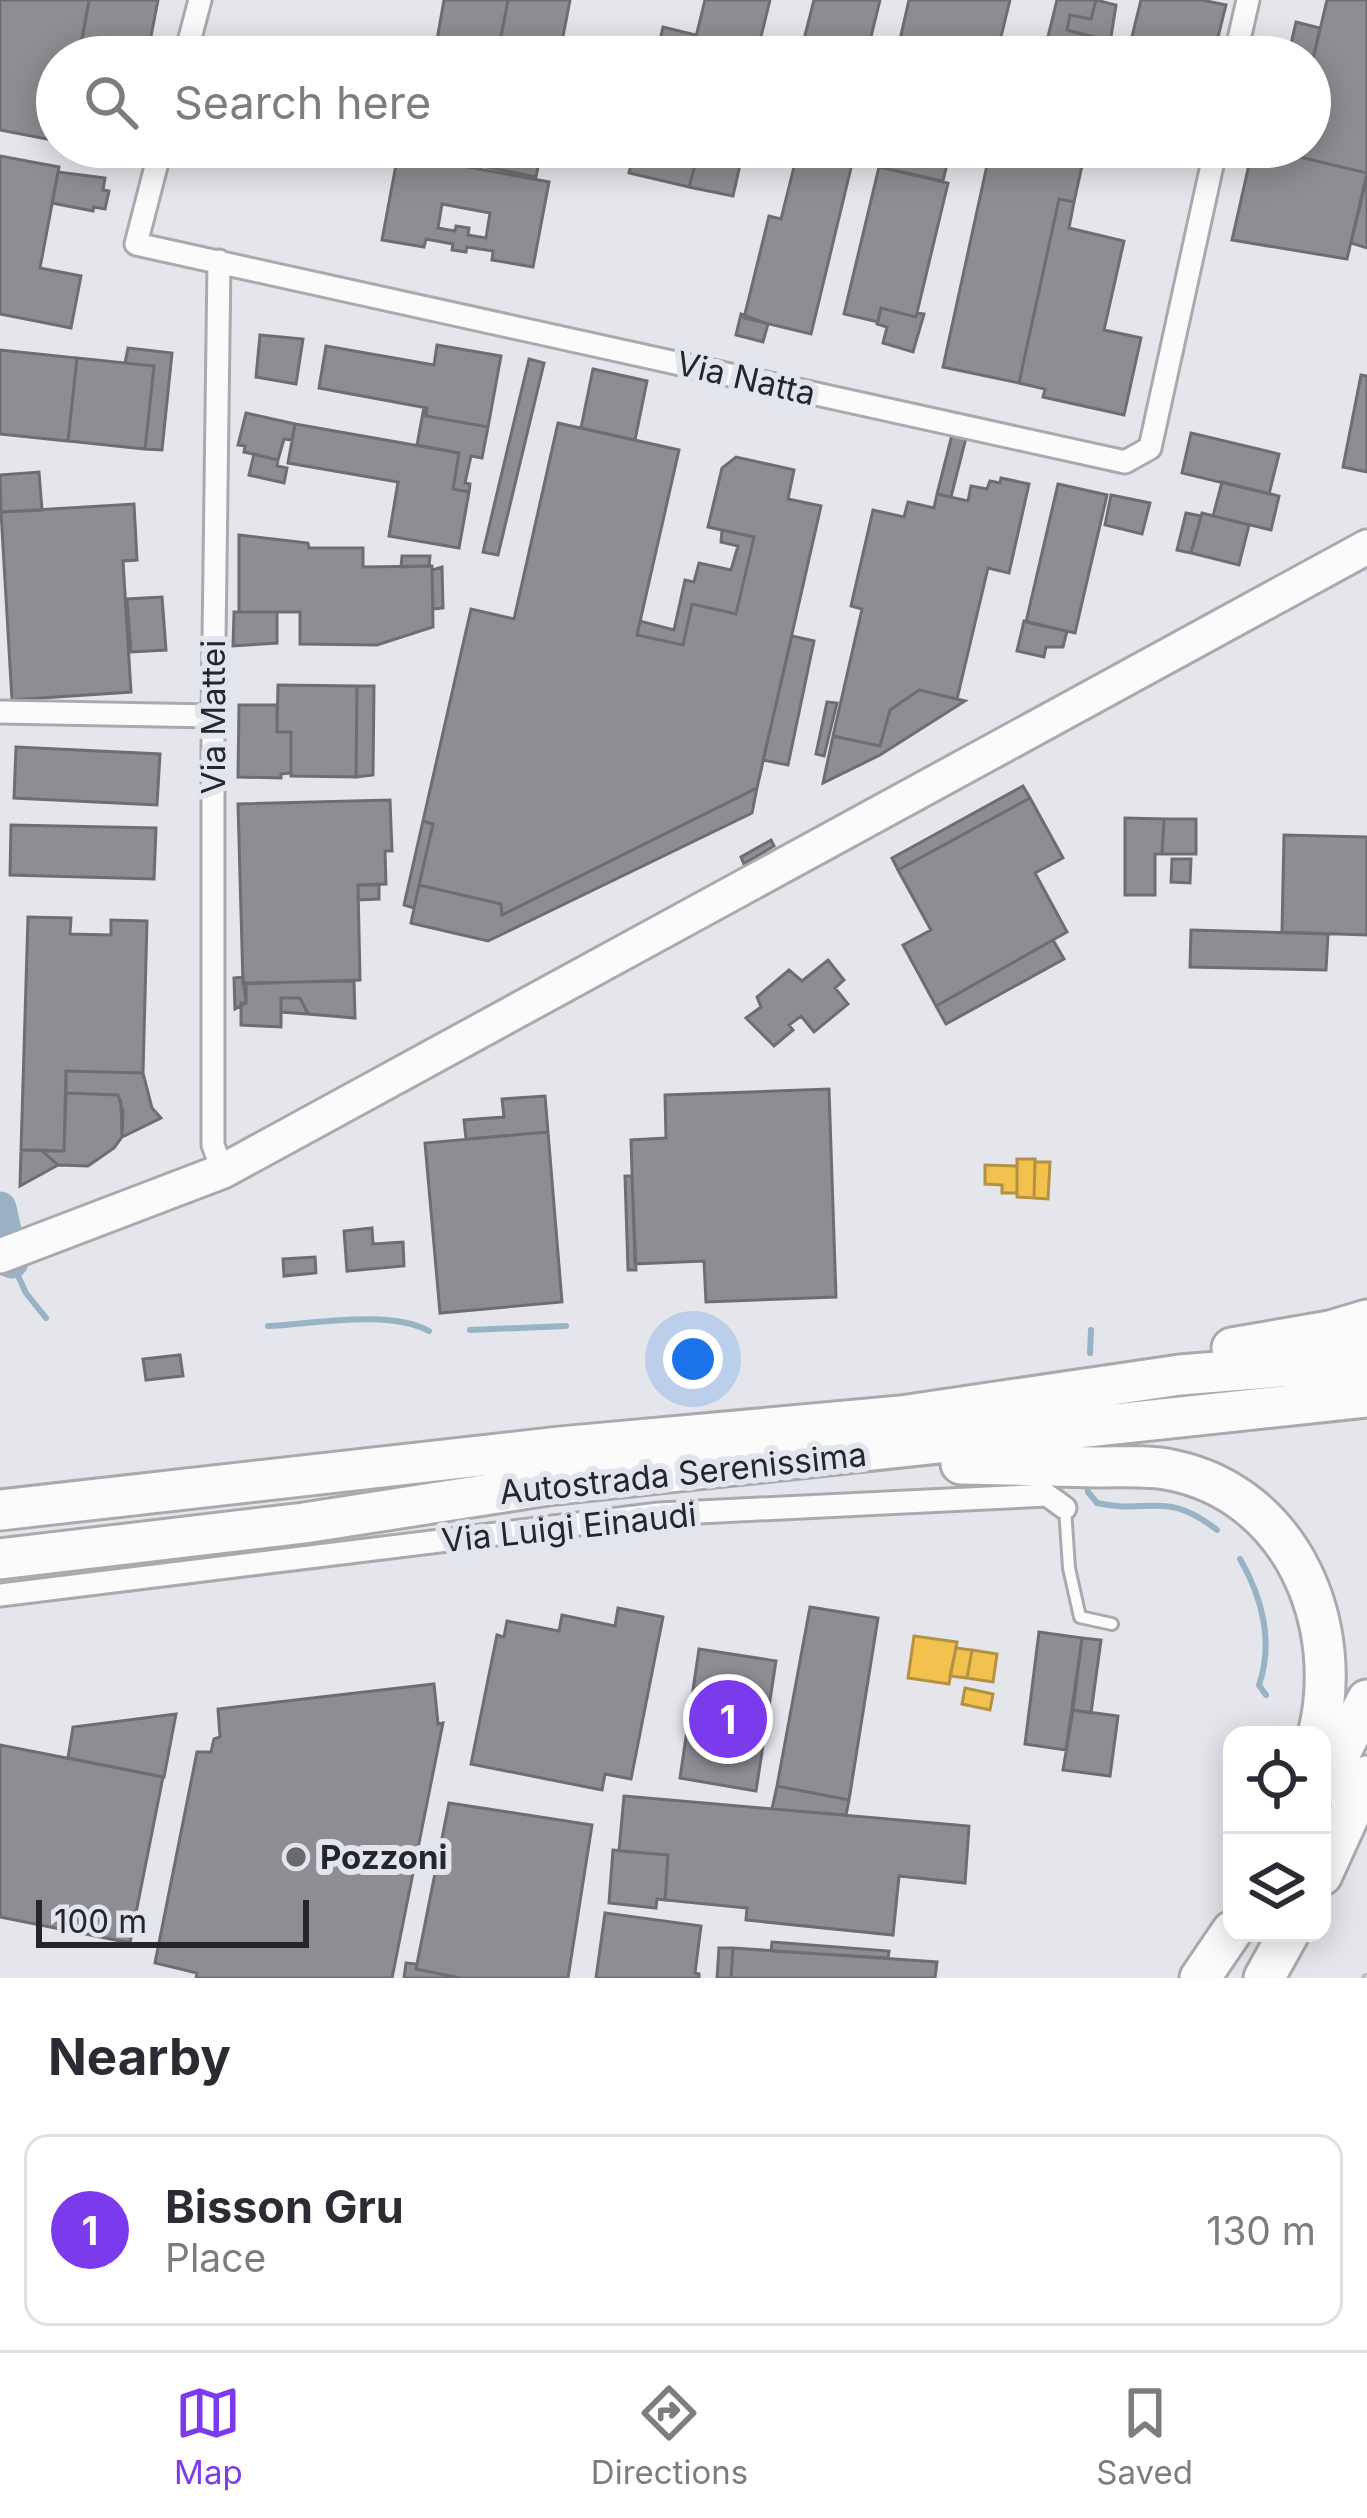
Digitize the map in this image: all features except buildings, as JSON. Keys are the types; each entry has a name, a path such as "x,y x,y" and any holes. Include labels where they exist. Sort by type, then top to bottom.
{"highway":[{"path":"849,1420 961,1387 1288,1340 1367,1320"},
{"name":"Autostrada Serenissima","path":"0,1510 849,1420 1180,1375 1367,1360"},
{"name":"Autostrada Serenissima","path":"0,1559 304,1523 548,1485 1367,1397"},
{"path":"830,1457 1169,1469 1214,1486 1249,1508 1282,1541 1316,1599 1325,1657 1319,1726"},
{"path":"1331,1771 1367,1700"},
{"path":"1331,1856 1367,1776"},
{"path":"1331,1862 1367,1813"},
{"path":"1204,1972 1224,1942"},
{"path":"1264,1978 1285,1942"}],"main road":[{"path":"0,1256 223,1171 1367,547"}],"street":[{"path":"191,36 200,0"},
{"path":"1240,36 1248,0"},
{"name":"Via Natta","path":"156,168 136,244 1125,462 1150,448 1211,168"},
{"name":"Via Mattei","path":"220,261 212,716 213,1145 223,1171"},
{"path":"7,712 212,716"},
{"name":"Via Luigi Einaudi","path":"0,1595 659,1514 1047,1495 1065,1508"}],"lane":[{"path":"1065,1508 1069,1568 1080,1617 1112,1624"}],"waterway":[{"path":"0,1208 12,1262"},
{"path":"13,1265 26,1293 46,1318"},
{"path":"268,1326 373,1319 429,1331"},
{"path":"470,1330 566,1326"},
{"path":"1090,1353 1091,1330"},
{"path":"1087,1483 1097,1503 1184,1510 1217,1530"},
{"path":"1240,1559 1263,1620 1265,1653 1259,1685 1266,1695"}],"place":[{"name":"Bisson Gru","path":"728,1719"},
{"name":"Pozzoni","path":"296,1857"}]}
